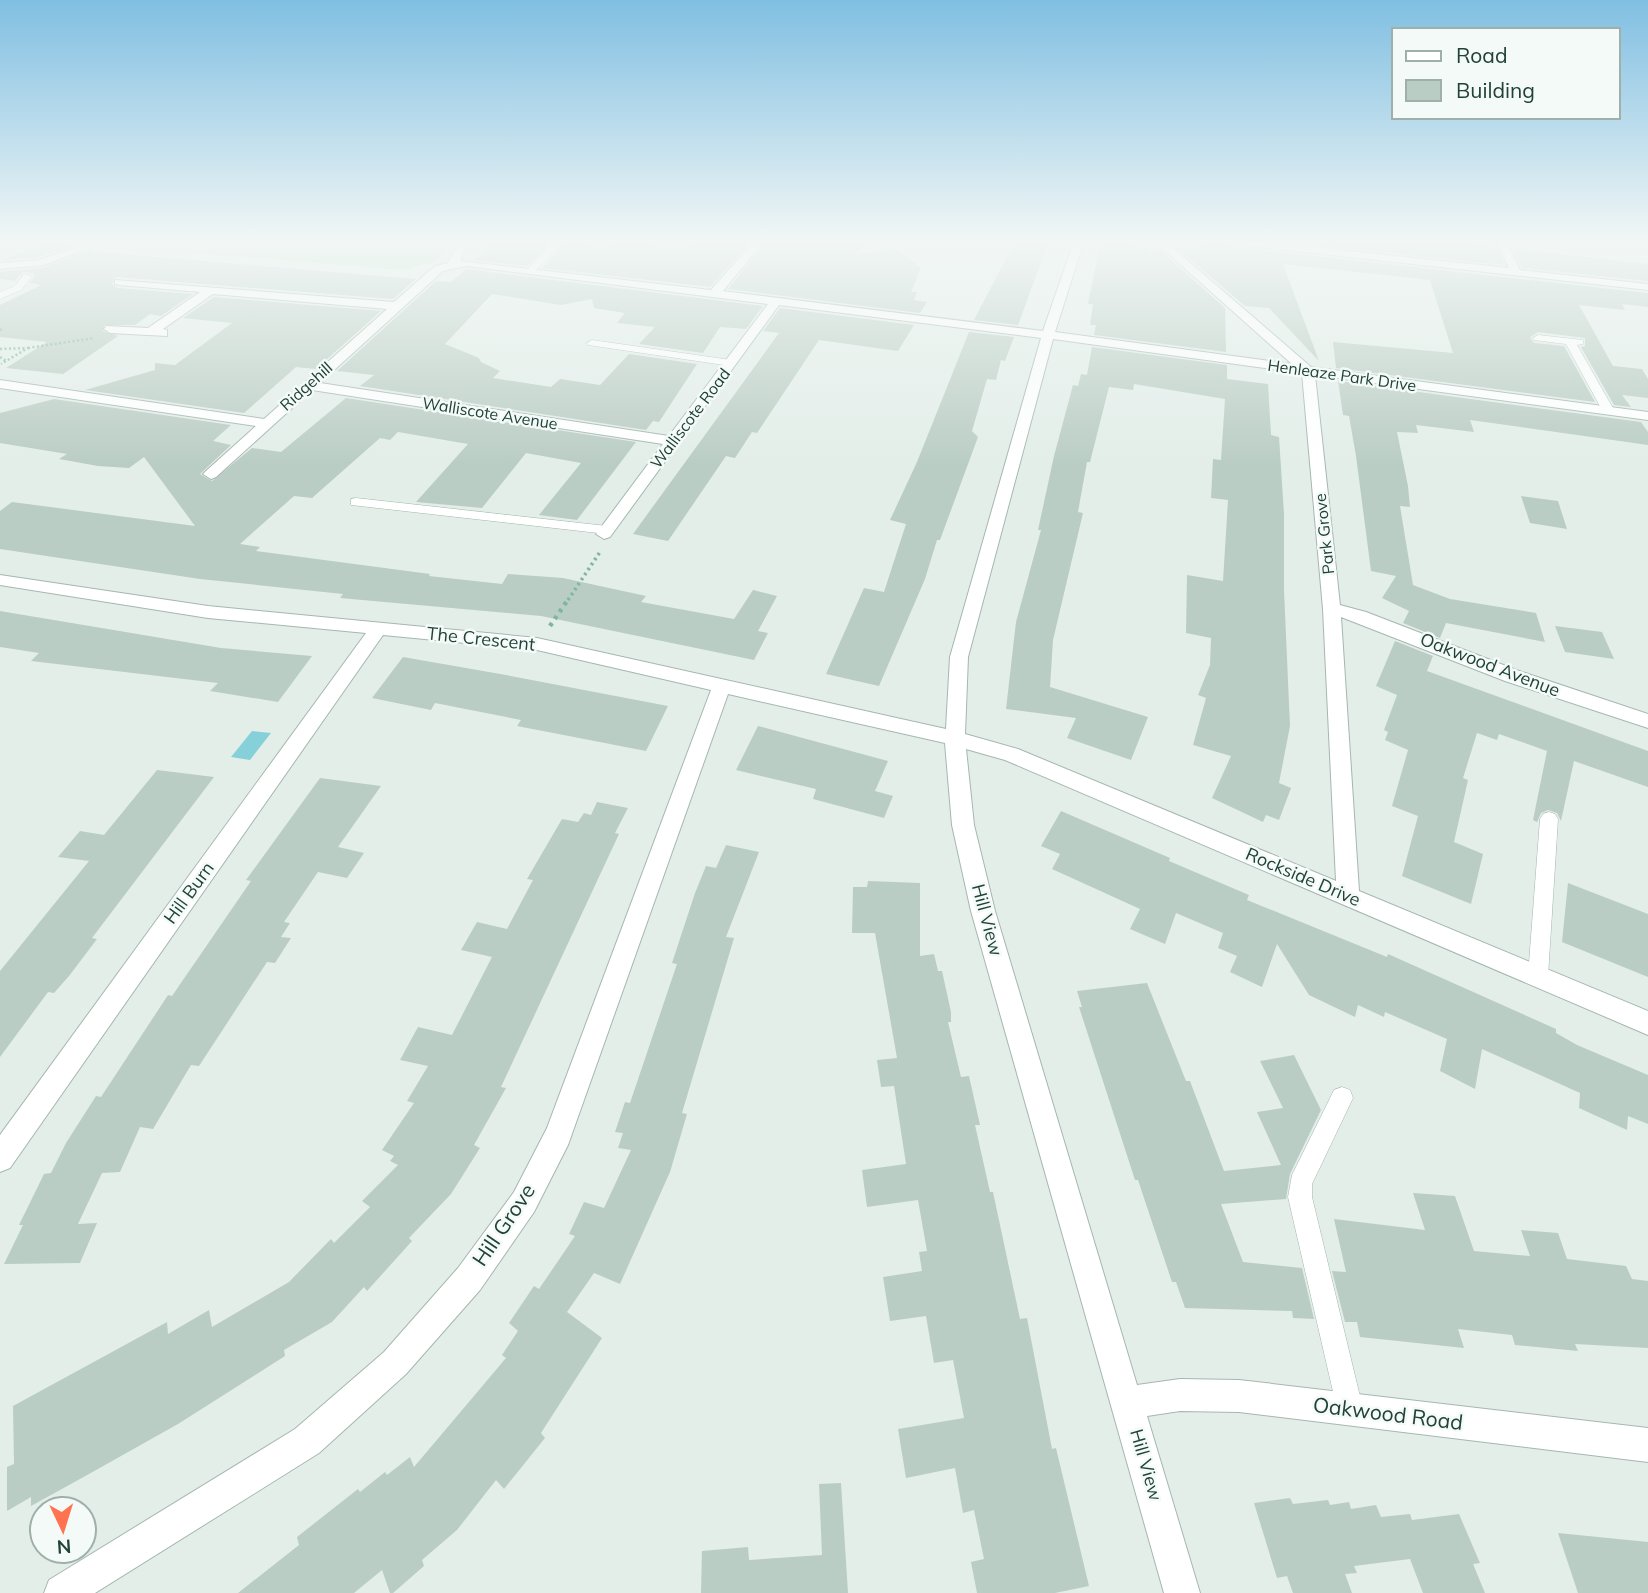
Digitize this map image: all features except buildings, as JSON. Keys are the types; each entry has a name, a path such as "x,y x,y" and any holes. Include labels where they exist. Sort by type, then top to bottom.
{"street":[{"path":"151,332 175,315"},
{"name":"Ridgehill","path":"211,474 386,315"},
{"name":"Walliscote Road","path":"605,532 766,315"},
{"name":"Henleaze Park Drive","path":"891,315 1648,416"},
{"name":"Hill View","path":"1054,315 959,657 955,738 963,825 983,911 1182,1593"},
{"path":"1244,315 1308,371"},
{"path":"110,329 174,334"},
{"name":"Park Grove","path":"1308,371 1332,609 1348,896"},
{"name":"Ridgehill","path":"0,384 265,423"},
{"name":"Walliscote Avenue","path":"308,385 673,441"},
{"name":"The Crescent","path":"0,580 208,612 537,644 955,738"},
{"name":"Oakwood Avenue","path":"1332,609 1360,616 1512,676 1648,721"},
{"name":"Hill Burn","path":"0,1158 379,628"},
{"name":"Hill Grove","path":"62,1593 201,1510 307,1441 395,1363 484,1257 524,1202 558,1135 721,687"},
{"name":"Rockside Drive","path":"955,738 1011,754 1648,1023"},
{"name":"Oakwood Road","path":"1128,1403 1181,1395 1239,1396 1648,1445"}],"lane":[{"path":"1538,338 1575,338 1608,410"},
{"path":"592,343 731,363"},
{"path":"356,502 605,532"},
{"path":"1538,976 1549,819"},
{"path":"1342,1098 1300,1184 1300,1197 1350,1409"}],"path":[{"path":"0,349 89,340 110,329"},
{"path":"0,357 6,361 28,348"},
{"path":"537,644 612,534 605,532"}],"water":[{"path":"252,731 271,733 250,760 231,757"}]}
